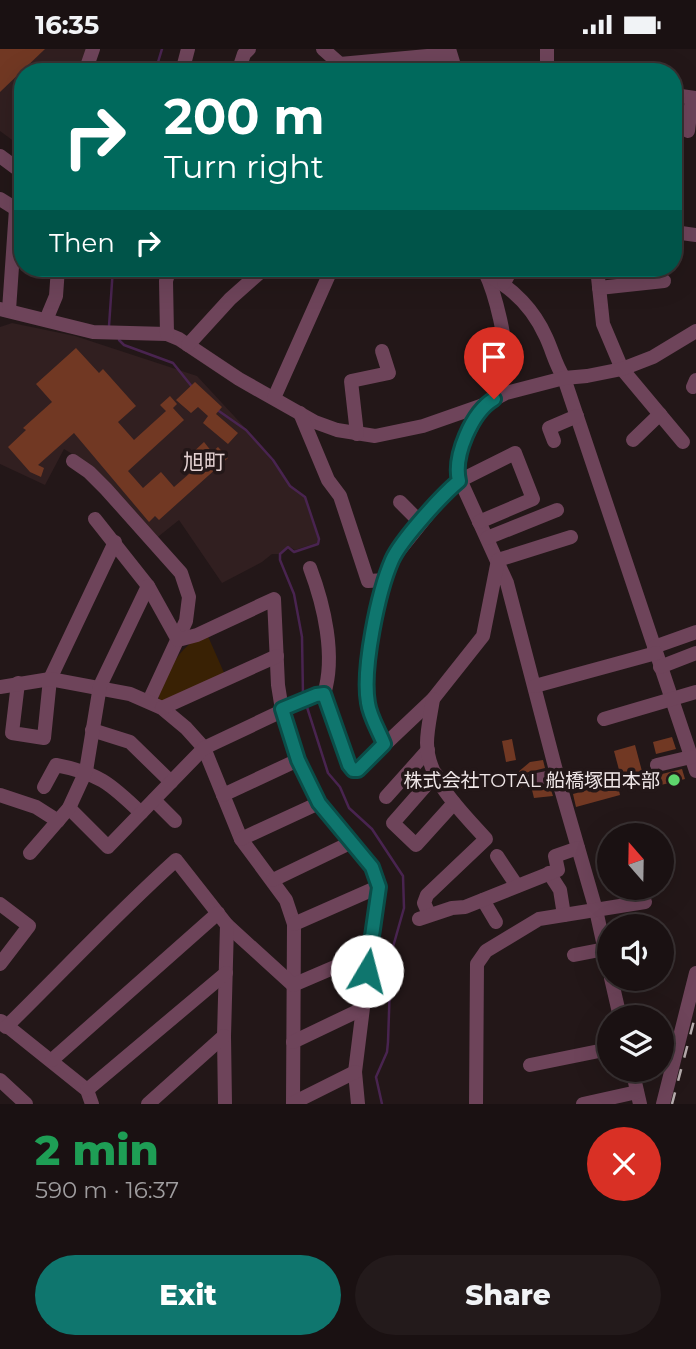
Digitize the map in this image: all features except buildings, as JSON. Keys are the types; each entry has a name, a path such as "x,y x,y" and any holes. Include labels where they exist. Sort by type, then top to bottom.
{"street":[{"path":"323,49 336,63"},
{"path":"372,63 449,51"},
{"path":"688,131 694,98"},
{"path":"14,219 6,257 4,309 93,333 167,334 300,413 337,430 357,434 375,436 398,432 489,402 506,393 564,378 622,369 653,358 694,338"},
{"path":"47,320 56,296 57,277"},
{"path":"167,277 167,334"},
{"path":"188,345 230,299 255,277"},
{"path":"274,398 328,277"},
{"path":"487,277 500,322 505,352 504,367 489,402 458,456 459,481 507,583 557,776 597,914"},
{"path":"494,277 522,300 546,337 554,362 564,378 672,700 690,731 694,764 657,765"},
{"path":"504,283 507,277"},
{"path":"598,277 603,324 622,369 682,442"},
{"path":"599,288 664,281"},
{"path":"357,434 351,381 389,373 382,351"},
{"path":"300,413 328,480 340,496 368,581 386,580"},
{"path":"633,440 660,414"},
{"path":"554,441 549,428 577,417"},
{"path":"384,744 367,700 369,648 393,558 447,491 459,481 515,453 533,499 479,522"},
{"path":"73,461 106,489 181,573 189,597 186,621 149,701"},
{"path":"400,502 420,522"},
{"path":"487,538 557,510"},
{"path":"95,519 148,586 178,640"},
{"path":"498,560 571,537"},
{"path":"18,684 12,733 44,738 50,678 115,542"},
{"path":"310,568 328,633 324,694 349,765 353,770 358,770 433,699 483,636 498,560"},
{"path":"30,853 69,809 86,771 100,686 148,586"},
{"path":"178,640 197,635 274,599 282,709 298,760 319,803 372,867 379,887 355,1072 358,1104"},
{"path":"657,655 696,632"},
{"path":"535,686 657,655 696,653"},
{"path":"162,709 277,656"},
{"path":"0,687 50,678 100,686 149,701 186,728 204,748 241,839 286,900 294,923 293,1103 355,1072"},
{"path":"604,719 696,692"},
{"path":"69,809 108,847 204,748 282,709 324,694"},
{"path":"433,699 427,743 436,774 454,803 486,839 427,895 424,917 465,907 558,870 555,856 578,848"},
{"path":"92,730 130,742 171,782"},
{"path":"386,797 428,750"},
{"path":"223,795 298,760"},
{"path":"44,787 55,765 86,771 116,788 141,813"},
{"path":"436,774 393,823 416,845 454,803"},
{"path":"531,781 557,776"},
{"path":"0,795 36,807 58,821"},
{"path":"154,800 175,821"},
{"path":"241,839 319,803"},
{"path":"272,880 352,842"},
{"path":"497,856 517,886"},
{"path":"226,973 89,1097 51,1060 3,1024 176,860 222,919 293,985"},
{"path":"549,873 560,890 564,915"},
{"path":"294,923 379,887"},
{"path":"483,899 496,922"},
{"path":"476,1104 477,964 486,951 539,919 645,902"},
{"path":"0,904 29,926 0,964"},
{"path":"222,919 226,973 225,1102"},
{"path":"51,1060 222,919"},
{"path":"574,955 597,951"},
{"path":"293,985 370,952"},
{"path":"663,1104 696,974"},
{"path":"293,1042 362,1009"},
{"path":"148,1104 224,1037"},
{"path":"674,1043 679,1042"},
{"path":"530,1065 597,1051"},
{"path":"0,1080 26,1104"},
{"path":"590,1103 638,1098"}],"shaded area":[{"path":"0,49 91,49 86,63 14,63 14,141 0,131"},
{"path":"12,323 75,336 197,376 259,443 291,487 307,498 317,543 295,550 288,546 279,554 272,554 222,583 179,520 154,540 82,460 64,449 45,485 0,464 0,327"},
{"path":"207,634 225,675 164,701 159,699 158,695 176,659 189,645"}],"waterway":[{"path":"158,63 162,49"},
{"path":"109,326 112,277"},
{"path":"119,340 124,345 173,363 193,388"},
{"path":"216,409 246,430 273,460 290,486 305,497 319,539 318,544 294,552 288,547 280,554 294,594 302,637 303,695"},
{"path":"306,704 328,773 340,787 349,808 372,829 403,876 404,908 391,954 387,1052 376,1077 382,1104"}],"railway":[{"path":"672,1104 696,1013"}],"place":[{"name":"株式会社TOTAL 船橋塚田本部","path":"674,780"}],"district":[{"name":"旭町","path":"204,461"}],"route":[{"path":"367,971 379,887 372,867 319,803 298,760 282,709 324,694 353,770 358,770 384,744 367,700 369,648 380,596 393,558 420,522 459,481 458,456 464,441 483,405 494,399"}]}
